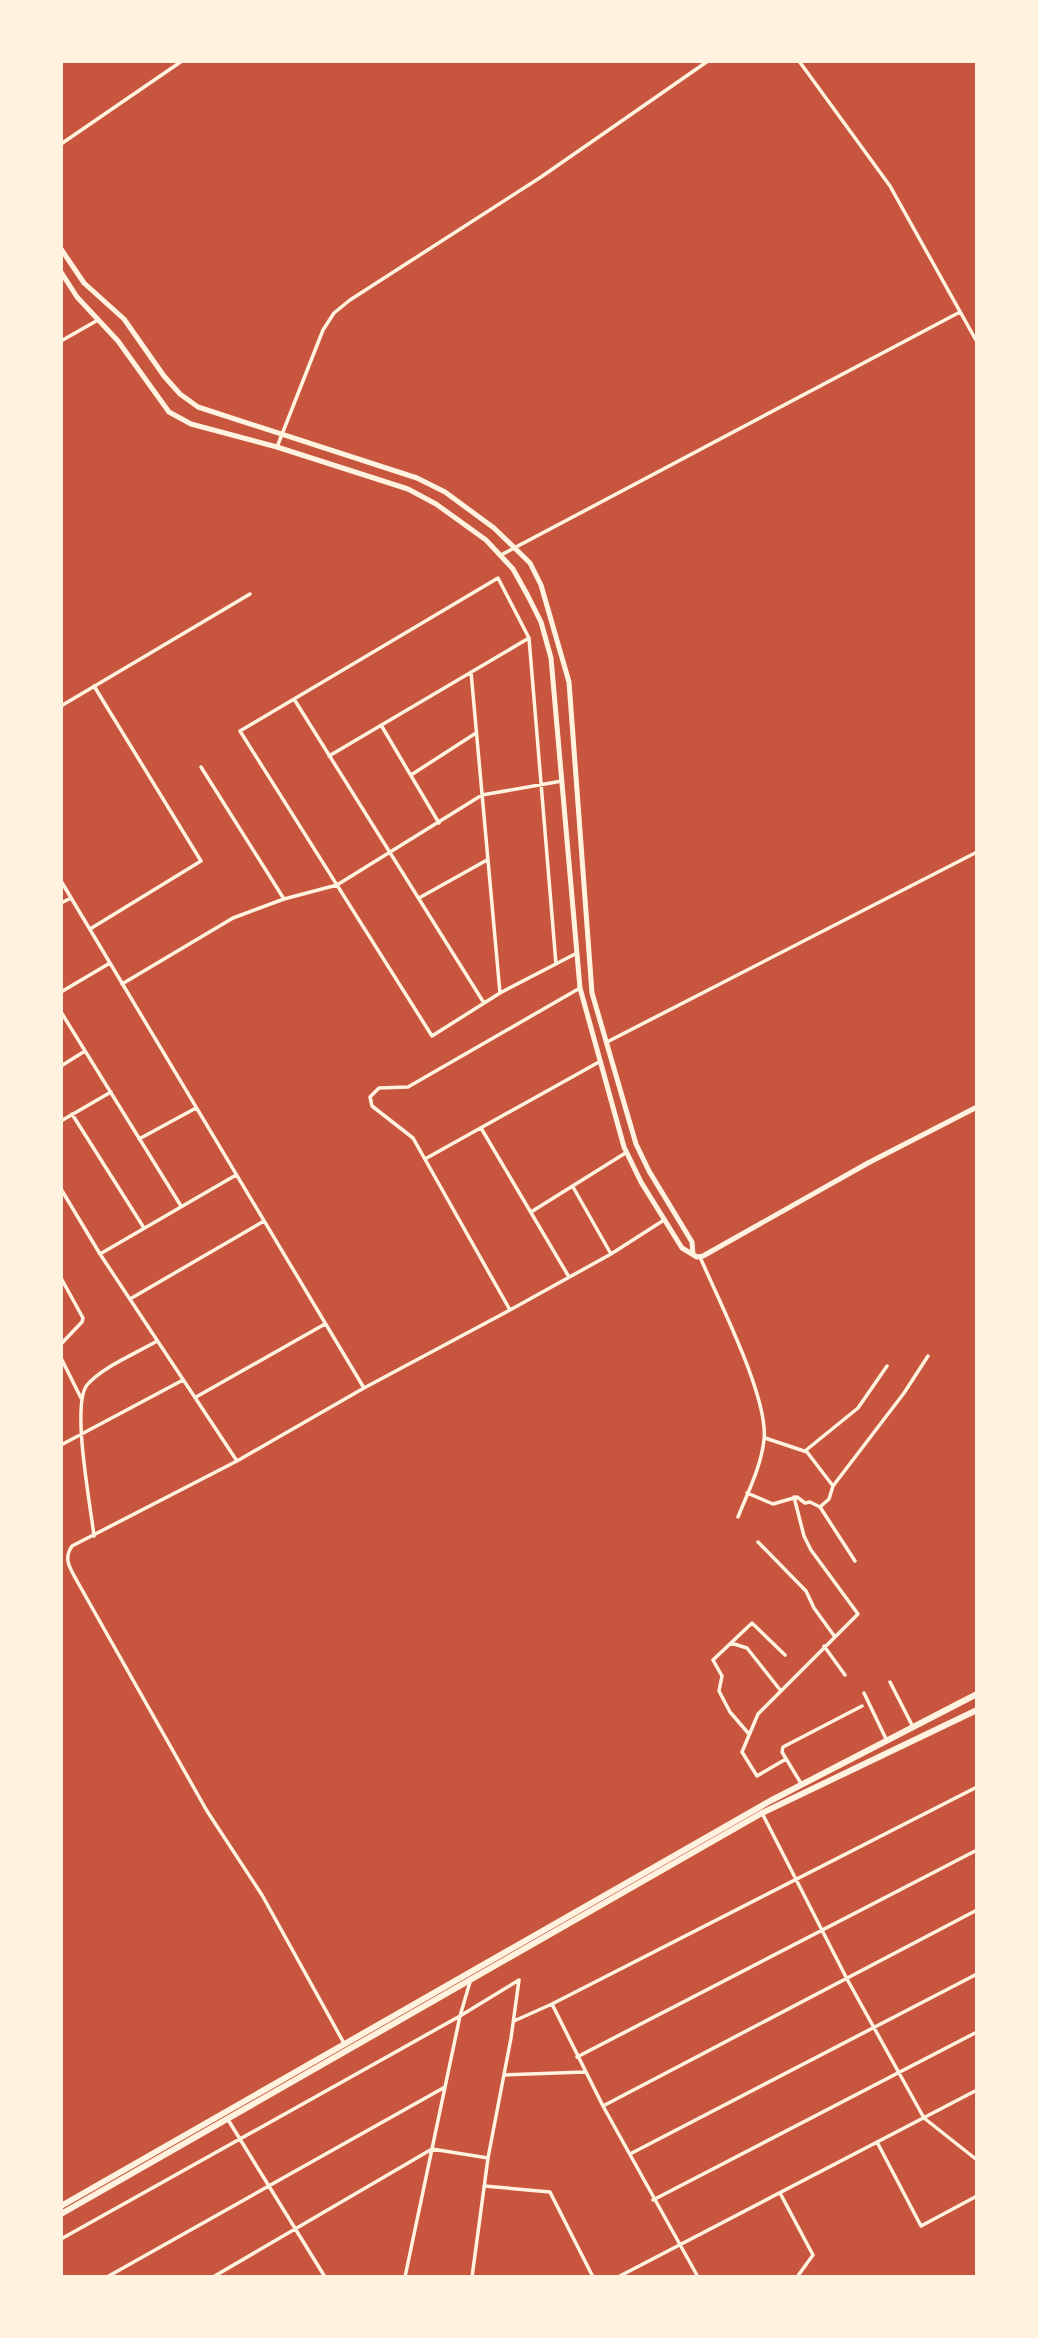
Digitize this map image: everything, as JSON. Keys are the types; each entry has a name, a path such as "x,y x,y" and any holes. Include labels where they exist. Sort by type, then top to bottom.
{"main road":[{"path":"61,2207 471,1979 802,1785 977,1694"},
{"path":"61,2214 347,2047 472,1970 760,1810 977,1710"}],"street":[{"path":"61,144 183,61"},
{"path":"277,447 323,330 334,313 541,177 708,61"},
{"path":"799,61 890,186 977,342"},
{"path":"61,249 84,283 124,319 164,376 180,394 198,407 416,478 445,492 494,528 530,562 541,585 569,682 590,979 636,1144 649,1171 692,1242 693,1254"},
{"path":"61,272 77,297 118,341 169,412 191,424 277,447 408,489 436,504 486,540 513,569 528,596 541,622 551,658 580,988 599,1062 627,1152 641,1182 682,1248 700,1257 761,1403 765,1438 758,1470 738,1517"},
{"path":"499,556 961,312"},
{"path":"61,341 98,320"},
{"path":"556,964 529,638 498,578 240,731 432,1036 500,993 556,964 577,953"},
{"path":"61,706 250,594"},
{"path":"329,756 529,638"},
{"path":"471,672 500,993"},
{"path":"90,929 201,861 94,686"},
{"path":"294,699 484,1003"},
{"path":"381,725 439,823"},
{"path":"411,775 476,733"},
{"path":"201,767 284,899"},
{"path":"122,984 233,918 284,899 337,885 482,795 562,781"},
{"path":"607,1042 977,852"},
{"path":"419,898 487,859"},
{"path":"61,881 364,1388"},
{"path":"61,903 71,898"},
{"path":"61,992 110,963"},
{"path":"510,1310 413,1138 369,1102 379,1088 408,1087 580,988"},
{"path":"61,1012 181,1206"},
{"path":"61,1066 85,1051"},
{"path":"425,1159 599,1062"},
{"path":"61,1121 111,1093"},
{"path":"700,1257 868,1163 977,1107"},
{"path":"139,1139 196,1108"},
{"path":"72,1114 144,1228"},
{"path":"481,1128 569,1277"},
{"path":"530,1212 627,1152"},
{"path":"100,1254 236,1174"},
{"path":"573,1187 611,1254"},
{"path":"61,1189 100,1254 237,1461"},
{"path":"347,2047 262,1895 207,1811 67,1561 66,1554 72,1546 237,1461 364,1388 611,1254 664,1220"},
{"path":"130,1299 264,1221"},
{"path":"61,1278 83,1318 61,1344"},
{"path":"195,1398 325,1324"},
{"path":"94,1536 81,1434 82,1400 86,1386 102,1373 158,1341"},
{"path":"820,1507 829,1499 833,1486 928,1356"},
{"path":"61,1358 82,1400"},
{"path":"804,1451 858,1408 887,1366"},
{"path":"61,1445 183,1380"},
{"path":"765,1438 804,1451 833,1486"},
{"path":"747,1493 773,1504 794,1497 820,1507 855,1561"},
{"path":"786,1759 757,1776 742,1752 758,1714 858,1614 811,1550 804,1536 794,1497"},
{"path":"758,1542 806,1591 814,1608 835,1637"},
{"path":"749,1734 730,1712 719,1691 722,1676 712,1662 753,1623 785,1655"},
{"path":"731,1643 747,1648 781,1691"},
{"path":"824,1646 845,1675"},
{"path":"890,1682 913,1727"},
{"path":"864,1693 887,1741"},
{"path":"802,1785 782,1752 783,1747 862,1706"},
{"path":"514,2021 977,1787"},
{"path":"760,1810 846,1979 923,2118 977,2160"},
{"path":"578,2057 977,1850"},
{"path":"603,2106 977,1910"},
{"path":"405,2277 472,1970"},
{"path":"630,2154 977,1974"},
{"path":"61,2239 460,2016 519,1980 514,2021 488,2158 472,2277"},
{"path":"552,2004 653,2200 698,2277"},
{"path":"653,2200 977,2032"},
{"path":"504,2075 585,2072"},
{"path":"107,2277 445,2087"},
{"path":"618,2277 977,2090"},
{"path":"227,2118 325,2277"},
{"path":"877,2142 921,2226 977,2196"},
{"path":"213,2277 432,2149 488,2158"},
{"path":"484,2186 550,2192 593,2277"},
{"path":"780,2193 813,2255 797,2277"}]}
